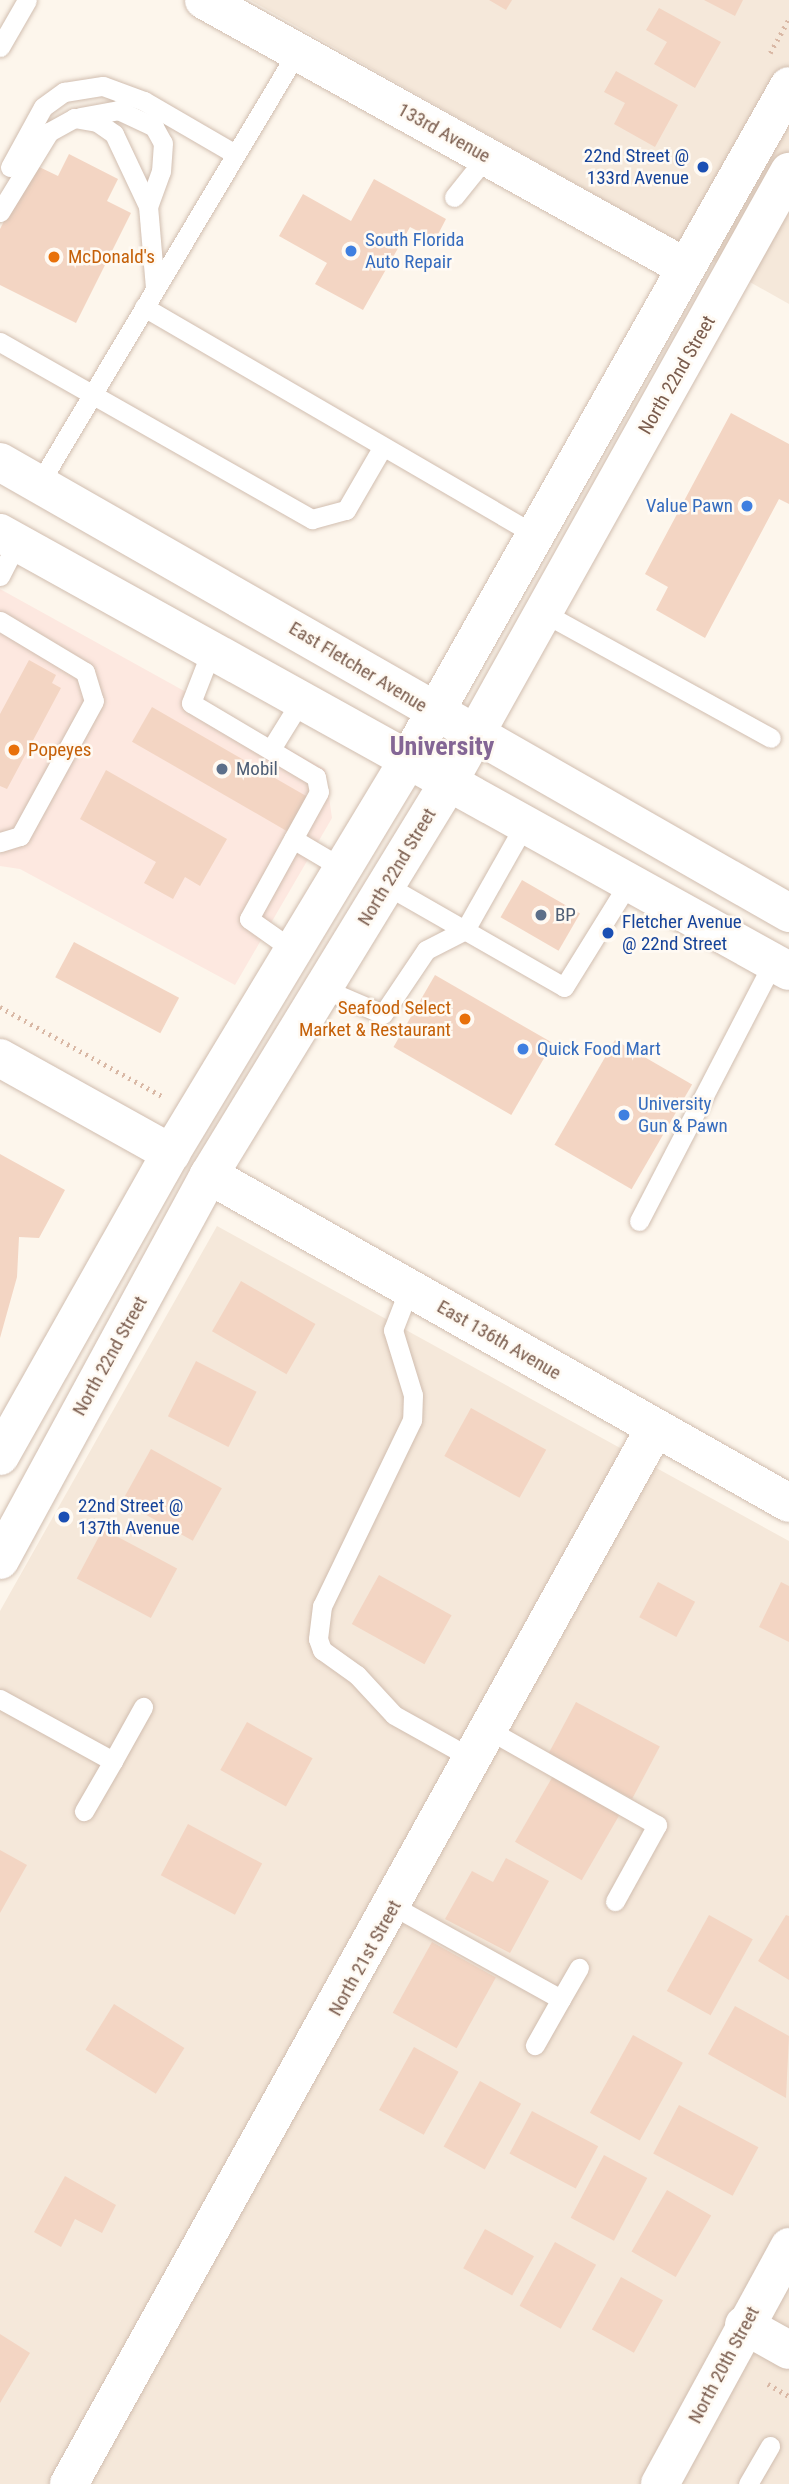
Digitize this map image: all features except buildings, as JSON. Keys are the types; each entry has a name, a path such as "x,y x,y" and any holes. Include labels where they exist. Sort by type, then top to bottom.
{"street":[{"name":"133rd Avenue","path":"204,0 683,267"},
{"path":"0,1456 171,1153 408,760 683,267 789,86"},
{"name":"North 22nd Street","path":"0,1560 209,1175 449,783 789,172"},
{"name":"East Fletcher Avenue","path":"0,462 474,736 789,913"},
{"path":"6,551 212,649 781,967"},
{"path":"0,1058 171,1153"},
{"name":"East 136th Avenue","path":"209,1175 789,1503"},
{"name":"North 21st Street","path":"69,2484 393,1906 655,1428"},
{"name":"North 20th Street","path":"660,2484 744,2325 789,2247"},
{"path":"744,2325 789,2350"}],"lane":[{"path":"0,47 27,0"},
{"path":"39,484 297,52"},
{"path":"0,186 43,107 64,92 103,86 144,101 235,153"},
{"path":"0,212 49,132 74,118 118,110 154,127 163,143 161,171 148,206"},
{"path":"74,118 114,134 148,206 155,288"},
{"path":"454,197 486,157"},
{"path":"144,307 382,448 533,533"},
{"path":"0,342 312,519 345,510 382,448"},
{"path":"542,612 771,738"},
{"path":"0,621 85,672 94,701 20,836 0,842"},
{"path":"212,649 191,704 316,777 319,792 249,919 293,950"},
{"path":"271,749 302,699"},
{"path":"322,988 383,1014 426,950 465,930 525,824"},
{"path":"293,839 342,868"},
{"path":"386,885 564,987 629,882"},
{"path":"639,1221 781,967"},
{"path":"409,1289 393,1330 413,1395 412,1420 322,1606 318,1639 322,1650 357,1675 394,1715 481,1744 657,1825 615,1901"},
{"path":"0,1699 113,1761"},
{"path":"84,1811 144,1707"},
{"path":"393,1906 561,1999"},
{"path":"535,2045 579,1968"},
{"path":"748,2484 770,2446"}],"path":[{"path":"0,1007 166,1098"}],"shaded area":[{"path":"250,0 789,0 789,304"},
{"path":"0,589 325,769 332,818 235,985 20,869 0,866"},
{"path":"217,1226 789,1541 789,2484 0,2484 0,1611"}],"place":[{"name":"22nd Street @ 133rd Avenue","path":"703,167"},
{"name":"South Florida Auto Repair","path":"351,251"},
{"name":"McDonald's","path":"54,257"},
{"name":"Value Pawn","path":"747,506"},
{"name":"Popeyes","path":"14,750"},
{"name":"Mobil","path":"222,769"},
{"name":"BP","path":"541,915"},
{"name":"Fletcher Avenue @ 22nd Street","path":"608,933"},
{"name":"Seafood Select Market & Restaurant","path":"465,1019"},
{"name":"Quick Food Mart","path":"523,1049"},
{"name":"University Gun & Pawn","path":"624,1115"},
{"name":"22nd Street @ 137th Avenue","path":"64,1517"}],"district":[{"name":"University","path":"442,747"}]}
